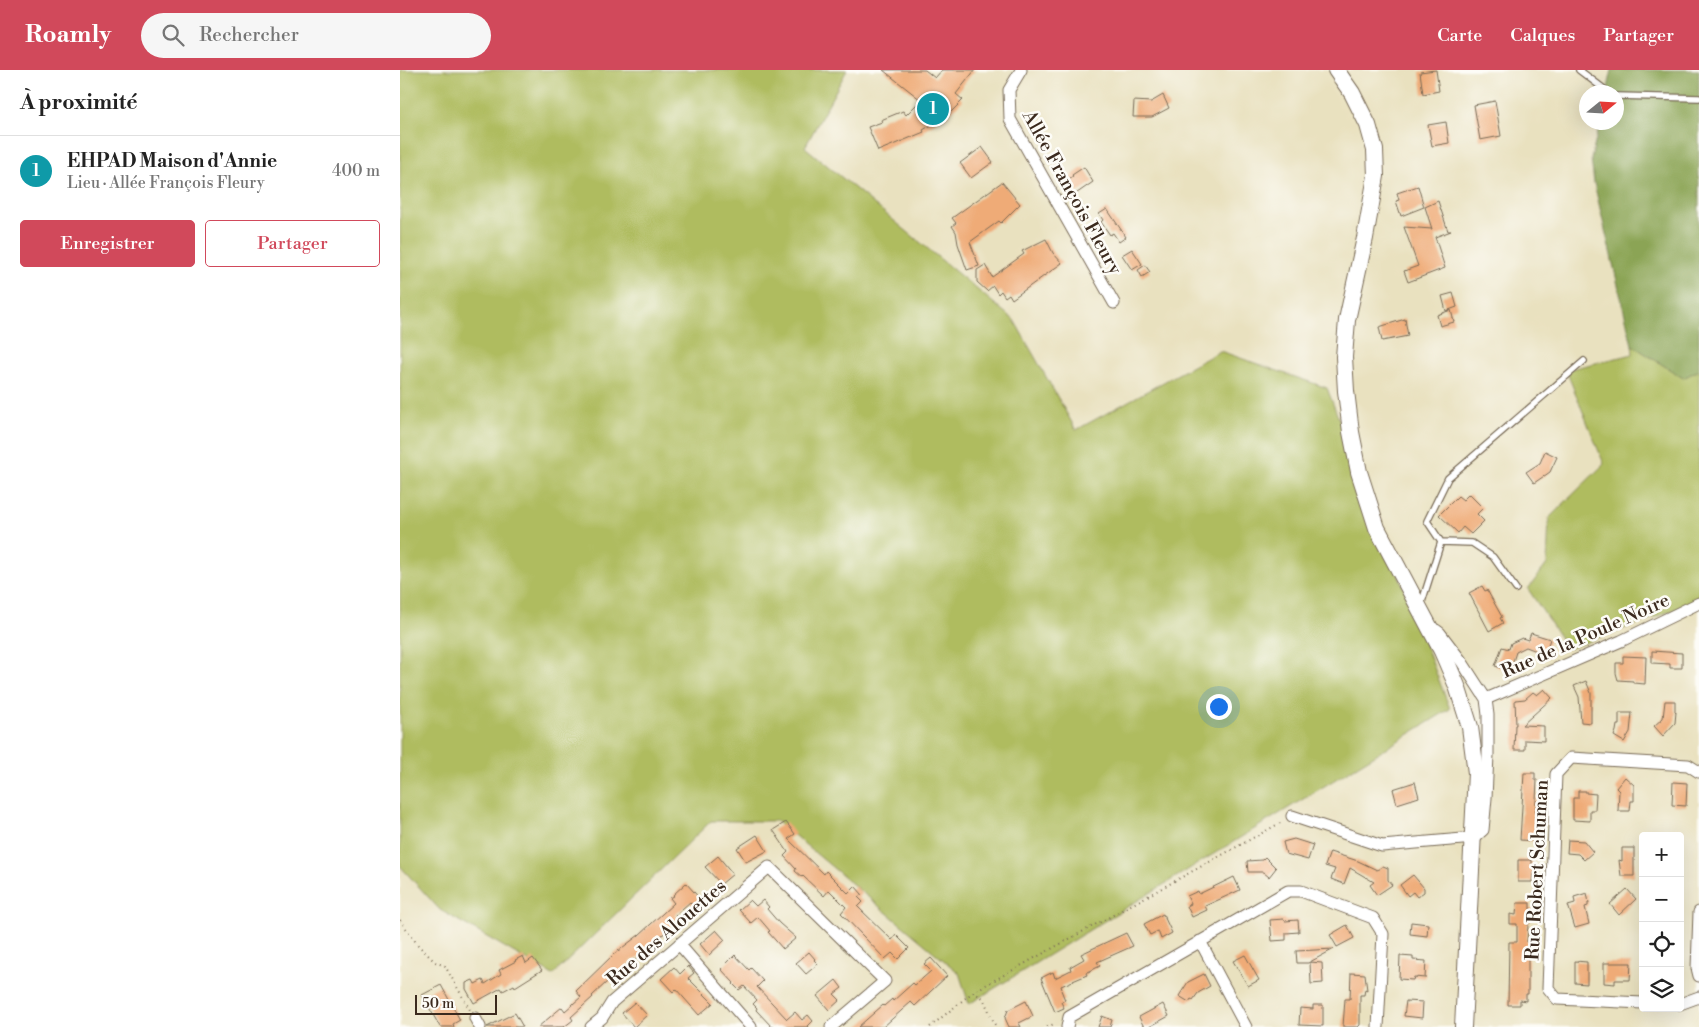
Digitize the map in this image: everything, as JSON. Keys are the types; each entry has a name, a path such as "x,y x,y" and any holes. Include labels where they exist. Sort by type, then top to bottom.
{"main road":[{"path":"1336,70 1352,93 1368,125 1375,150 1376,176 1347,320 1344,357 1346,392 1358,472 1377,528 1442,651 1457,686 1470,727 1476,774 1463,1027"}],"street":[{"name":"Allée François Fleury","path":"1021,70 1009,90 1010,119 1114,303"},
{"name":"Rue de la Poule Noire","path":"1486,698 1621,641 1699,603"},
{"path":"1292,816 1382,846 1474,838 1483,830 1486,798 1488,715 1486,698 1440,633 1428,626"},
{"name":"Rue Robert Schuman","path":"1639,1003 1557,1000 1548,988 1556,774 1571,758 1688,765 1699,772"},
{"name":"Rue des Alouettes","path":"591,1027 606,1022 612,1002 769,867 885,981 831,1027"},
{"path":"1067,1027 1069,1016 1288,891 1301,891 1374,918 1383,934 1378,1027"},
{"path":"1699,912 1697,968 1699,976"},
{"path":"1200,941 1246,1027"},
{"path":"679,944 751,1027"},
{"path":"1684,1003 1699,997"}],"lane":[{"path":"1579,70 1599,85"},
{"path":"1624,96 1699,98"},
{"path":"1420,609 1440,542 1428,521 1448,478 1584,361"},
{"path":"1440,542 1472,543 1493,557 1516,589"}],"path":[{"path":"930,1027 973,992 1292,816"},
{"path":"400,920 418,945 435,962 445,966 477,1023"},
{"path":"973,992 983,998 996,1027"}],"green space":[{"path":"400,70 847,70 805,147 1014,320 1076,430 1220,351 1327,388 1450,709 969,1004 959,973 777,821 711,821 553,975 440,910 400,866"},
{"path":"1612,70 1699,70 1699,370 1683,378 1632,345 1594,183 1591,159 1598,130 1624,130 1624,85 1609,85"},
{"path":"1632,345 1683,378 1699,370 1699,601 1568,649 1528,589 1547,564 1549,518 1604,464 1566,370 1633,354"}],"building":[{"path":"883,70 925,70 935,78 942,70 975,70 956,94 963,100 947,116 923,130 924,132 878,151 868,127 903,111 906,115 921,100"},
{"path":"1436,70 1439,91 1423,94 1420,72"},
{"path":"1163,95 1169,108 1152,117 1133,117 1134,101 1151,102"},
{"path":"1495,101 1501,136 1480,140 1474,105"},
{"path":"1446,122 1449,143 1432,146 1428,125"},
{"path":"982,147 993,162 971,178 960,163"},
{"path":"1084,167 1093,182 1070,198 1064,188 1069,185 1066,181"},
{"path":"1002,182 1020,204 1001,223 999,221 970,242 979,266 967,270 956,232 952,226 956,223 952,218"},
{"path":"1418,186 1424,207 1401,216 1396,201 1399,200 1397,193"},
{"path":"1438,201 1448,231 1451,231 1435,237 1445,268 1408,282 1404,271 1418,266 1404,227 1432,229 1425,207"},
{"path":"1107,209 1126,237 1119,242 1113,233 1110,235 1101,222 1103,220 1099,214"},
{"path":"1046,239 1053,253 1062,263 1012,299 1009,294 1005,297 1001,291 998,294 993,286 987,291 977,282 977,270 985,265 992,277 1024,254 1022,251"},
{"path":"1132,249 1142,264 1132,270 1122,255"},
{"path":"1145,265 1150,272 1142,277 1138,270"},
{"path":"1453,293 1457,307 1446,311 1442,296"},
{"path":"1451,310 1454,322 1440,326 1437,315"},
{"path":"1405,319 1408,336 1382,341 1379,327"},
{"path":"1545,451 1557,457 1550,472 1534,483 1526,472 1540,463"},
{"path":"1469,494 1483,508 1477,514 1484,521 1471,534 1463,527 1458,533 1439,515 1458,496 1463,500"},
{"path":"1482,586 1485,591 1487,590 1502,617 1500,618 1503,623 1489,631 1469,593"},
{"path":"1531,633 1550,639 1545,654 1526,647 1516,652 1510,671 1495,666 1502,647 1509,649 1511,643 1522,638 1528,640"},
{"path":"1652,651 1682,653 1682,668 1670,668 1670,664 1652,663"},
{"path":"1623,656 1646,657 1645,684 1618,680 1616,663 1623,663"},
{"path":"1586,681 1591,693 1591,723 1581,722 1579,697 1574,686"},
{"path":"1544,689 1552,698 1522,725 1544,726 1544,741 1525,740 1525,750 1514,750 1515,700 1525,699 1533,692 1537,695"},
{"path":"1665,701 1675,701 1676,712 1675,723 1663,736 1654,726 1663,718"},
{"path":"1619,713 1632,713 1630,732 1624,742 1614,736 1617,725 1619,725"},
{"path":"1524,773 1535,773 1535,780 1537,780 1534,841 1520,840"},
{"path":"1625,777 1634,785 1634,801 1631,801 1630,811 1618,811 1619,791 1616,788"},
{"path":"1415,782 1419,797 1397,804 1393,789"},
{"path":"1673,782 1687,783 1686,806 1672,805"},
{"path":"1578,791 1596,794 1595,810 1590,810 1590,821 1573,820 1573,798 1578,798"},
{"path":"786,822 795,834 788,839 824,874 826,871 848,893 855,886 862,894 858,897 863,902 858,907 892,940 896,935 909,948 898,959 892,953 885,959 841,913 846,907 829,890 824,896 795,871 796,869 784,856 788,852 773,830"},
{"path":"757,835 767,851 746,862 737,848"},
{"path":"1294,839 1313,845 1308,860 1286,854 1283,842"},
{"path":"1568,840 1584,841 1593,852 1584,860 1578,854 1567,853"},
{"path":"1622,848 1634,848 1634,876 1621,876 1619,860 1622,861"},
{"path":"1330,852 1358,861 1377,870 1383,866 1388,868 1388,880 1392,885 1377,895 1370,885 1374,882 1350,868 1344,884 1331,879 1335,869 1325,866"},
{"path":"718,856 733,874 721,884 705,867"},
{"path":"1265,857 1276,868 1269,877 1263,872 1248,872 1247,861 1262,860"},
{"path":"1518,860 1532,860 1532,866 1534,866 1532,882 1518,882"},
{"path":"1413,875 1424,888 1424,892 1417,897 1413,892 1408,896 1400,885"},
{"path":"1234,877 1240,890 1205,906 1207,910 1192,917 1187,906 1191,904 1187,896 1198,891 1199,894"},
{"path":"686,883 702,901 695,907 690,902 675,915 680,921 648,946 646,951 634,961 633,959 609,983 608,981 571,1017 573,1020 564,1027 538,1027 562,1007 565,1011 581,997 576,991 614,954 639,935 674,903 670,898"},
{"path":"1627,889 1636,899 1619,915 1610,904"},
{"path":"1587,893 1589,903 1585,907 1589,924 1575,928 1568,905 1575,903 1574,897"},
{"path":"750,900 756,906 763,900 769,907 767,909 779,923 796,938 783,949 758,917 751,923 739,910"},
{"path":"1517,903 1530,903 1530,909 1532,909 1532,919 1530,919 1528,924 1527,942 1532,942 1531,952 1528,951 1528,994 1526,994 1526,1001 1520,1000 1520,1005 1508,1005 1509,942 1517,942 1517,924 1510,924 1510,914 1516,915"},
{"path":"1163,914 1172,933 1161,939 1158,931 1150,935 1144,924"},
{"path":"1284,919 1285,921 1298,920 1299,932 1286,933 1286,940 1272,941 1270,920"},
{"path":"1411,922 1428,924 1427,936 1410,934"},
{"path":"1347,925 1354,938 1337,947 1330,935"},
{"path":"716,930 725,940 709,955 700,944"},
{"path":"1126,933 1133,946 1097,962 1100,966 1086,973 1087,975 1061,986 1065,1000 1061,1002 1064,1008 1055,1012 1041,978 1053,972 1055,978 1071,970 1070,967 1084,959 1081,954"},
{"path":"1334,949 1308,963 1297,963 1296,951"},
{"path":"809,952 818,964 806,974 796,963"},
{"path":"735,955 763,981 757,987 787,1019 795,1012 802,1020 808,1015 813,1021 809,1027 772,1027 756,1010 757,1008 753,1004 757,1000 744,986 739,990 721,969"},
{"path":"1245,955 1259,980 1248,986 1233,961"},
{"path":"523,956 526,963 533,958 542,970 515,987 514,985 503,991 501,988 474,1003 466,989 466,983 473,980 475,984 483,980 485,984 501,974 499,970"},
{"path":"1400,956 1426,961 1425,978 1414,977 1413,980 1399,979"},
{"path":"931,958 947,976 915,1006 911,1002 883,1027 858,1027 883,1005 892,999 893,1001 913,983 915,985 931,971 924,964"},
{"path":"1575,961 1587,962 1587,984 1575,983"},
{"path":"1310,962 1322,963 1323,983 1311,984"},
{"path":"1604,963 1631,963 1630,980 1615,980 1615,984 1604,983"},
{"path":"688,966 694,973 688,978 713,1003 699,1015 676,989 673,992 661,979 674,967 680,974"},
{"path":"1351,973 1365,974 1367,990 1365,989 1364,995 1360,995 1360,1025 1358,1027 1343,1027 1345,999 1350,999"},
{"path":"1204,974 1210,986 1198,993 1189,1002 1179,996 1188,982"},
{"path":"836,980 842,988 834,994 840,1000 829,1010 817,996"},
{"path":"441,985 460,1020 453,1024 454,1027 440,1027 422,995"},
{"path":"1026,1001 1033,1016 1019,1023 1021,1027 1009,1027 1005,1018 1008,1010"},
{"path":"1406,1001 1423,1002 1422,1018 1404,1016"},
{"path":"635,1002 647,1015 634,1027 622,1013"},
{"path":"1163,1004 1169,1016 1149,1027 1144,1027 1139,1017"},
{"path":"1313,1005 1323,1005 1323,1026 1299,1025 1300,1008 1313,1009"},
{"path":"515,1013 523,1027 487,1027"},
{"path":"1102,1016 1112,1020 1110,1027 1098,1027"}],"place":[{"name":"EHPAD Maison d'Annie","path":"933,109"}]}
